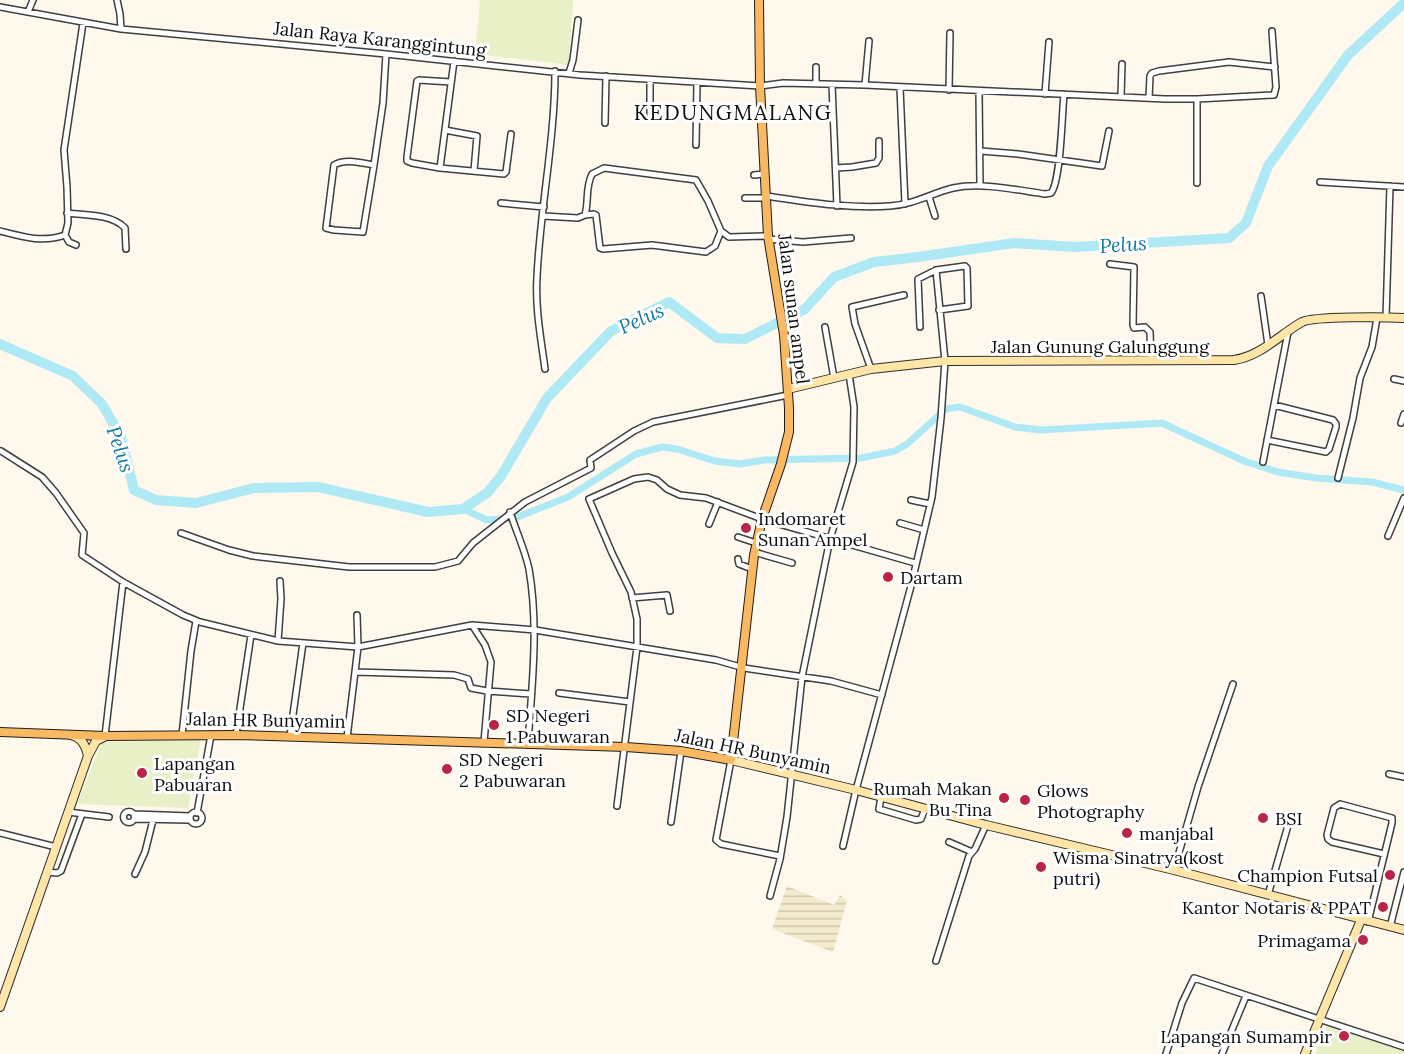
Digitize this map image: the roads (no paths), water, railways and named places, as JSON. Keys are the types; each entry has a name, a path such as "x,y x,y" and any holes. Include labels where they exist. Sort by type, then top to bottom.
{"main road":[{"name":"Jalan sunan ampel","path":"731,760 755,548 789,432 784,335 768,237 760,86 759,0"},
{"name":"Jalan HR Bunyamin","path":"0,732 105,736 290,736 528,743 681,751 731,760"}],"street":[{"path":"28,12 33,0"},
{"path":"117,0 121,29"},
{"name":"Jalan Raya Karanggintung","path":"0,7 121,29 569,73 760,86 783,83 865,85 1197,99 1274,95 1275,67"},
{"path":"569,73 578,20"},
{"path":"76,245 69,243 65,235 68,213 64,150 83,23"},
{"path":"1149,98 1150,75 1159,71 1229,62 1275,67 1272,30"},
{"path":"950,33 950,90"},
{"path":"865,85 869,41"},
{"path":"1045,94 1049,42"},
{"path":"374,165 347,161 334,165 326,228 363,232 374,165 386,54"},
{"path":"440,168 454,61"},
{"path":"1121,96 1122,64"},
{"path":"816,67 816,84"},
{"path":"545,369 537,294 538,259 554,109 555,71"},
{"path":"606,76 606,123"},
{"path":"650,80 650,117"},
{"path":"451,82 417,81 407,160 411,163 440,168 501,174 506,172 511,134"},
{"path":"696,82 696,145"},
{"path":"832,85 837,206"},
{"path":"900,88 905,204"},
{"path":"979,91 980,186"},
{"path":"745,198 766,197 837,206 893,206 929,197 952,188 980,186 1051,193 1054,188 1058,161 1064,94"},
{"path":"1197,99 1197,183"},
{"path":"445,130 477,136 474,171"},
{"path":"981,151 1102,166 1109,131"},
{"path":"836,168 876,163 879,158 879,141"},
{"path":"585,215 588,181 592,174 604,168 696,180 708,201 720,231 729,237 768,237 808,242 850,238"},
{"path":"754,175 765,174"},
{"path":"1320,182 1404,187"},
{"path":"1386,318 1390,186"},
{"path":"929,197 935,216"},
{"path":"501,203 544,207"},
{"path":"68,213 109,219 119,223 124,228 126,249"},
{"path":"543,216 578,218 594,213 600,248 603,249 652,244 706,252 715,246 720,231"},
{"path":"0,231 40,240 65,235"},
{"path":"1110,264 1134,267 1133,325 1134,328 1145,327 1150,332 1151,361"},
{"path":"920,327 918,279 936,270 962,265 967,268 968,306 939,310"},
{"path":"843,846 855,790 882,695 930,504 942,410 945,361 936,270"},
{"path":"871,369 851,312 852,307 904,295"},
{"path":"1261,296 1268,345"},
{"path":"1338,478 1360,378 1372,347 1377,318"},
{"name":"Jalan Gunung Galunggung","path":"788,392 871,369 945,361 1234,360 1245,358 1307,320 1404,318"},
{"path":"825,327 834,378"},
{"path":"1263,462 1288,332"},
{"path":"770,896 780,856 792,775 802,676 830,539 853,462 854,407 849,375"},
{"path":"1394,379 1404,381"},
{"path":"181,533 253,556 349,567 435,567 458,561 473,543 510,512 591,468 590,460 650,423 788,392"},
{"path":"1268,440 1326,452 1336,428 1333,420 1274,405"},
{"path":"1401,423 1404,414"},
{"path":"1,451 42,477 56,493 84,533 82,555 123,582 196,621 278,641 358,647 472,625 535,630 831,681 882,695"},
{"path":"617,806 637,647 637,619 632,598 589,499 634,479 648,477 680,495 706,498 762,519 915,563"},
{"path":"1388,536 1404,498"},
{"path":"911,500 930,504"},
{"path":"709,524 718,502"},
{"path":"510,512 528,566 534,607 535,630 528,743"},
{"path":"900,523 924,530"},
{"path":"738,537 755,548 792,563"},
{"path":"738,559 741,565 752,569"},
{"path":"278,641 280,581"},
{"path":"0,1007 88,756 96,741 105,736 123,582"},
{"path":"632,598 667,596 670,611"},
{"path":"347,738 356,672 357,615"},
{"path":"182,735 196,621"},
{"path":"472,625 485,645 491,662 484,742"},
{"path":"236,735 251,635"},
{"path":"290,736 303,644"},
{"path":"356,672 463,677 468,679 471,688 488,692 531,694"},
{"path":"1174,870 1198,787 1233,684"},
{"path":"560,693 630,702"},
{"path":"71,735 80,739 88,756"},
{"path":"190,818 134,817 153,820 190,818 197,813 211,735"},
{"path":"671,822 681,751"},
{"path":"731,760 716,840 722,844 780,856"},
{"name":"Jalan HR Bunyamin","path":"731,760 1174,870 1404,930"},
{"path":"1389,774 1404,777"},
{"path":"881,797 879,809 911,818 920,820 925,808"},
{"path":"1305,1054 1364,921 1384,854 1392,818 1340,804 1334,808 1328,839 1332,842 1384,854"},
{"path":"68,812 109,817"},
{"path":"190,818 194,824 200,822 201,816 197,813"},
{"path":"47,872 61,871 81,814"},
{"path":"135,874 145,852 153,820"},
{"path":"1268,895 1289,822"},
{"path":"936,961 972,852 986,825"},
{"path":"0,833 56,847"},
{"path":"949,842 972,852"},
{"path":"1390,927 1404,872"},
{"path":"1167,1054 1182,1003 1194,978 1404,1047"},
{"path":"1222,1054 1246,996"}],"waterway":[{"name":"Pelus","path":"0,344 73,376 102,404 121,437 134,490 156,500 196,503 254,488 318,487 428,512 463,509 487,493 501,476 547,398 611,331 669,302 717,338 745,339 805,309 834,277 874,262 1014,243 1075,247 1229,238 1246,223 1268,166 1348,55 1404,3"},
{"path":"463,509 487,520 515,518 568,497 636,454 662,447 677,449 715,461 740,464 765,460 861,458 895,451 907,444 946,409 960,407 1015,427 1041,430 1162,423 1244,461 1278,472 1316,478 1372,482 1404,490"}],"place":[{"name":"Indomaret Sunan Ampel","path":"746,528"},
{"name":"Dartam","path":"888,577"},
{"name":"SD Negeri 1 Pabuwaran","path":"494,725"},
{"name":"SD Negeri 2 Pabuwaran","path":"447,769"},
{"name":"Lapangan Pabuaran","path":"142,773"},
{"name":"Rumah Makan Bu Tina","path":"1004,798"},
{"name":"Glows Photography","path":"1025,800"},
{"name":"BSI","path":"1263,818"},
{"name":"manjabal","path":"1127,833"},
{"name":"Wisma Sinatrya(kost putri)","path":"1041,867"},
{"name":"Champion Futsal","path":"1390,875"},
{"name":"Kantor Notaris & PPAT","path":"1383,907"},
{"name":"Primagama","path":"1363,940"},
{"name":"Lapangan Sumampir","path":"1344,1036"}],"district":[{"name":"KEDUNGMALANG","path":"733,112"}]}
